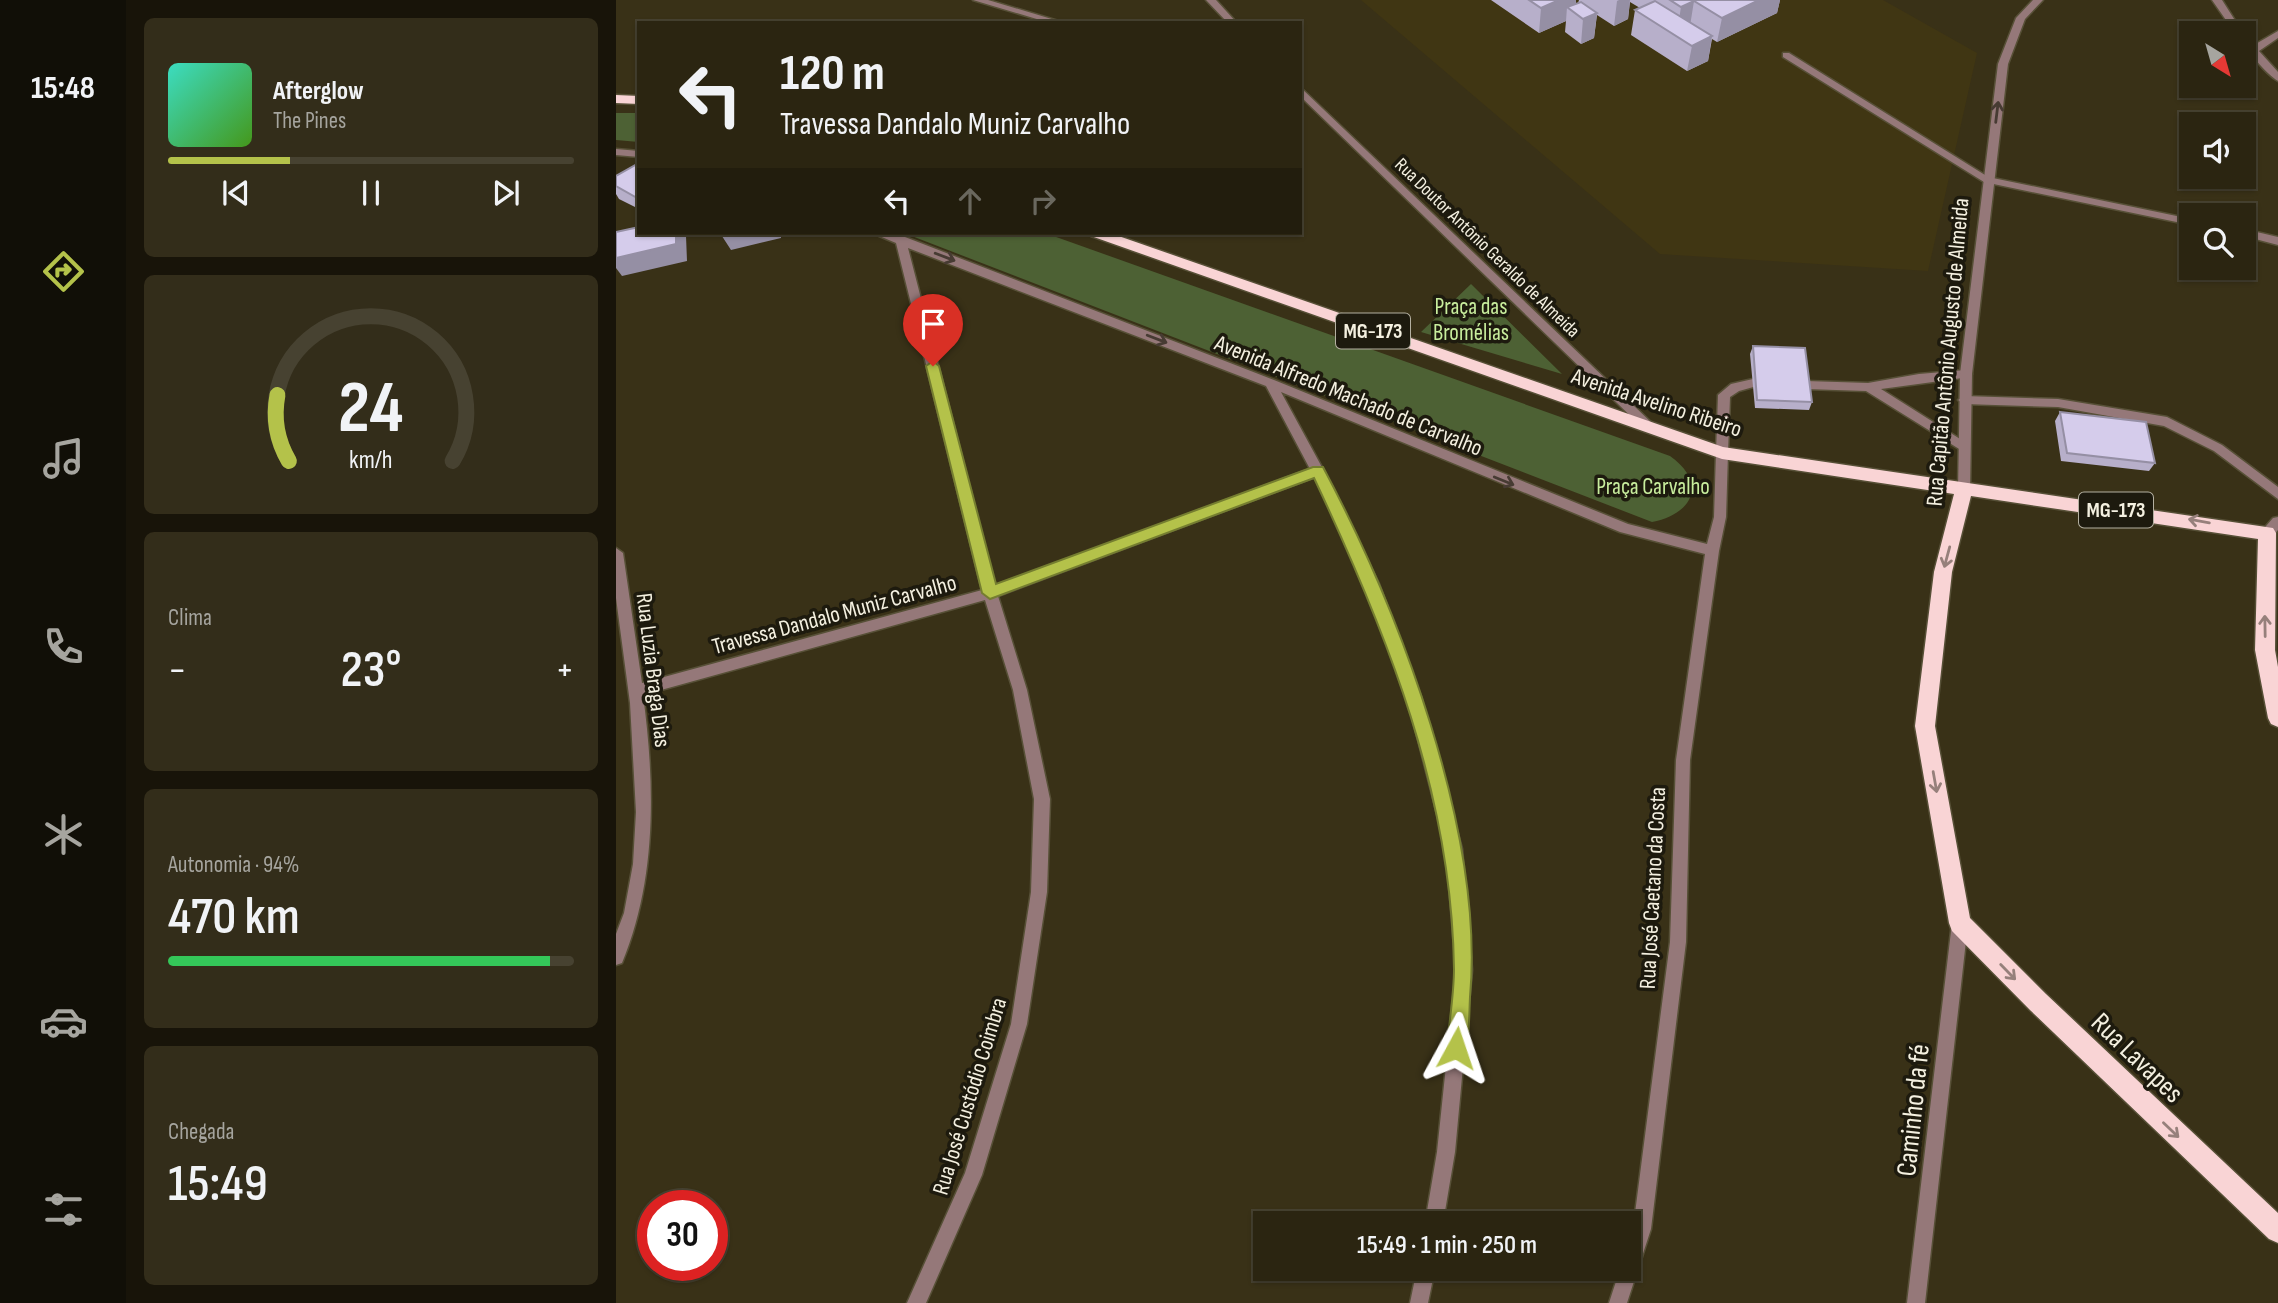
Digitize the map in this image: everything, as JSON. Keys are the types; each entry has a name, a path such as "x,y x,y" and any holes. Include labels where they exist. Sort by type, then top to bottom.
{"highway":[{"path":"616,99 637,100"},
{"name":"Avenida Avelino Ribeiro","path":"1102,235 1722,453 1964,491 2272,527"},
{"name":"Rua Capitão Antônio Augusto de Almeida","path":"1960,923 1925,726 1943,572 1964,491"},
{"name":"MG-173","path":"2272,527 2265,650 2278,718"},
{"name":"Rua Lavapes","path":"1960,923 2038,1002 2278,1230"}],"street":[{"path":"978,0 1054,21"},
{"path":"1211,0 1231,21"},
{"name":"Rua Capitão Antônio Augusto de Almeida","path":"1964,491 1966,374 2003,64 2021,18 2038,0"},
{"path":"2217,0 2231,21"},
{"path":"2256,48 2278,34"},
{"path":"1786,55 1988,180 2179,220"},
{"path":"2256,55 2278,78"},
{"name":"Rua Doutor Antônio Geraldo de Almeida","path":"1302,92 1651,429"},
{"path":"616,152 637,154"},
{"name":"Avenida Alfredo Machado de Carvalho","path":"887,235 1270,383 1625,528 1712,551"},
{"path":"2256,236 2278,241"},
{"name":"Rua José Custódio Coimbra","path":"901,240 990,593 1020,690 1042,799 1040,892 1020,1024 973,1175 916,1303"},
{"path":"1806,385 1868,387 1919,378 1966,374"},
{"path":"1270,383 1318,471 1372,584 1414,697 1454,849 1464,970 1446,1152 1436,1211"},
{"path":"1712,551 1720,517 1724,395 1735,387 1753,383"},
{"path":"1868,387 1964,447"},
{"path":"1964,400 2058,403 2167,422 2218,449 2278,494"},
{"name":"Travessa Dandalo Muniz Carvalho","path":"636,691 990,593 1318,471"},
{"name":"Rua José Caetano da Costa","path":"1641,1232 1678,942 1683,760 1712,551"},
{"name":"Rua Luzia Braga Dias","path":"616,553 636,691 643,767 641,853 625,937 616,957"},
{"name":"Caminho da fé","path":"1916,1303 1960,923"},
{"path":"1419,1303 1424,1281"},
{"name":"Rua José Caetano da Costa","path":"1618,1303 1625,1281"}],"shaded area":[{"path":"1361,0 1883,0 1977,53 1928,271 1660,254"}],"green space":[{"path":"616,113 637,113 637,142 616,140"},
{"name":"Praça Carvalho","path":"909,235 1051,235 1670,456 1682,466 1689,477 1691,496 1686,505 1677,512 1652,522"},
{"name":"Praça das Bromélias","path":"1471,284 1562,374 1421,332"}],"building":[{"path":"1529,0 1559,0 1541,8"},
{"path":"1670,0 1759,0 1722,18 1694,1 1681,7"},
{"path":"1655,1 1712,36 1692,46 1635,10"},
{"path":"1581,2 1597,13 1583,19 1567,7"},
{"path":"637,164 637,198 616,186 616,176"},
{"path":"637,227 637,235 676,235 676,244 616,258 616,232"},
{"path":"1753,346 1805,348 1812,402 1757,400"},
{"path":"2060,412 2146,422 2155,463 2067,453"}],"route":[{"path":"933,366 990,593 1318,471 1372,584 1414,697 1454,849 1464,970 1456,1048"}]}
